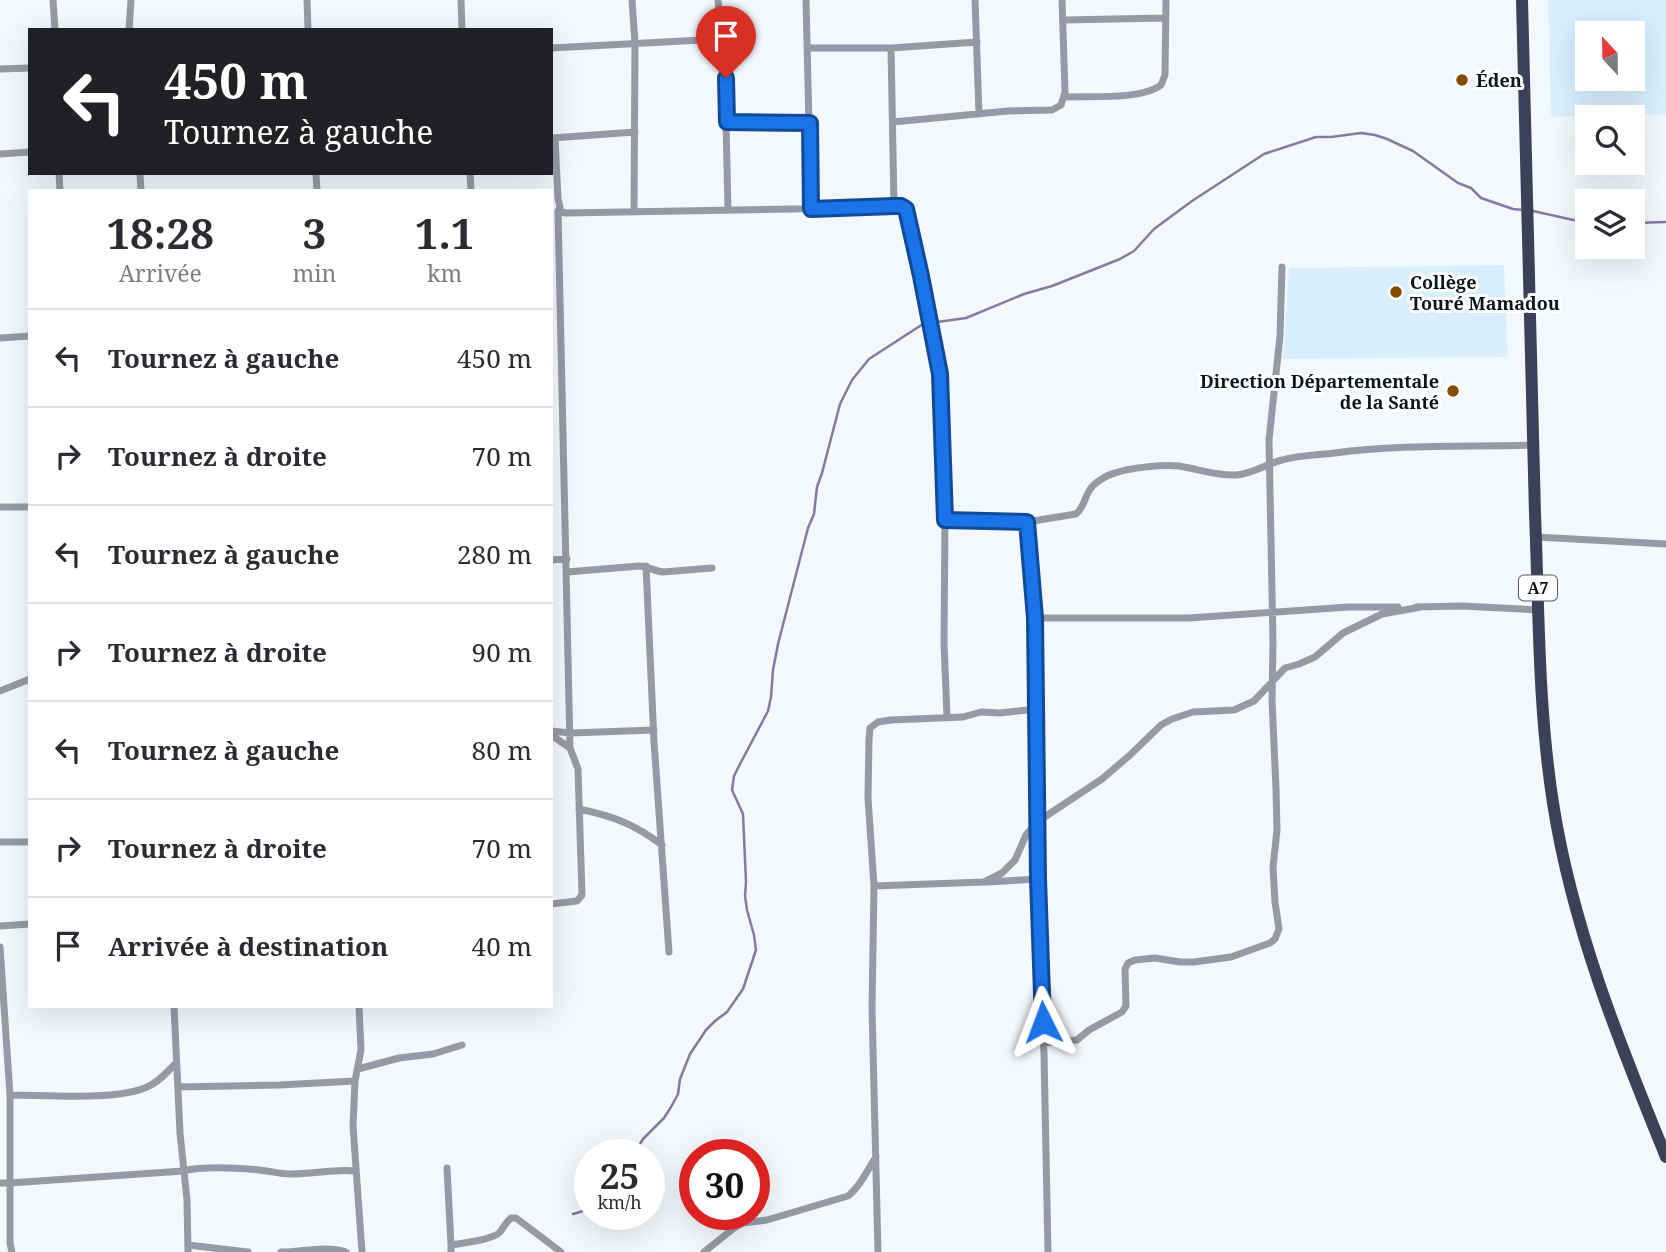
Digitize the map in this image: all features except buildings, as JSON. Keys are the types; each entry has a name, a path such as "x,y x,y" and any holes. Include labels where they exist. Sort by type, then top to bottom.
{"highway":[{"name":"A7","path":"1522,0 1538,610 1542,712 1553,804 1569,883 1591,961 1624,1054 1666,1157"}],"street":[{"path":"53,0 55,28"},
{"path":"129,28 131,0"},
{"path":"307,0 308,28"},
{"path":"461,0 463,28"},
{"path":"632,0 635,43 634,212"},
{"path":"718,0 726,78 728,210"},
{"path":"806,0 811,209"},
{"path":"975,0 979,114"},
{"path":"892,122 1008,111 1043,112 1061,105 1065,97 1062,0"},
{"path":"1065,97 1136,95 1158,88 1165,75 1166,0"},
{"path":"1063,20 1166,18"},
{"path":"553,48 721,39"},
{"path":"808,48 891,48 977,42"},
{"path":"891,48 894,206"},
{"path":"0,69 28,68"},
{"path":"727,122 810,123"},
{"path":"553,904 577,901 582,895 578,769 570,747 560,207 553,138 635,132"},
{"path":"0,154 28,152"},
{"path":"558,211 572,214 901,206 907,212 940,374 947,716"},
{"path":"1044,1043 1077,1040 1097,1025 1124,1011 1125,969 1130,961 1155,958 1180,962 1222,959 1261,947 1275,939 1279,929 1273,867 1277,830 1269,463 1271,410 1280,336 1282,267"},
{"path":"0,338 28,336"},
{"path":"945,520 1027,522 1076,513 1094,485 1115,472 1133,468 1179,466 1217,475 1240,475 1284,459 1345,451 1533,445"},
{"path":"0,507 28,507"},
{"path":"1027,522 1035,618 1040,980 1044,1043 1048,1252"},
{"path":"1536,537 1666,544"},
{"path":"553,560 567,559"},
{"path":"567,572 646,566 663,572 712,568"},
{"path":"646,566 654,730 670,952"},
{"path":"1035,618 1189,618 1348,607 1462,606 1538,610"},
{"path":"984,882 1002,873 1015,860 1026,835 1037,822 1102,779 1161,725 1193,712 1229,710 1244,706 1260,697 1285,668 1315,657 1348,630 1382,614 1421,607"},
{"path":"0,691 28,680"},
{"path":"878,1252 872,1008 874,886 868,798 870,728 882,721 963,717 981,712 1036,709"},
{"path":"553,733 654,730"},
{"path":"553,734 570,747"},
{"path":"579,809 608,815 640,829 662,845"},
{"path":"0,842 28,842"},
{"path":"874,886 1038,879"},
{"path":"0,926 28,924"},
{"path":"0,947 10,1095 12,1252"},
{"path":"174,1008 188,1248 248,1252"},
{"path":"359,1008 361,1050 355,1081 353,1126 362,1252"},
{"path":"358,1069 399,1058 433,1054 462,1045"},
{"path":"10,1095 83,1096 130,1093 157,1082 176,1063"},
{"path":"178,1087 355,1081"},
{"path":"704,1252 743,1223 767,1220 848,1196 857,1189 876,1157"},
{"path":"0,1183 201,1168 290,1174 356,1171"},
{"path":"447,1168 451,1248 492,1237 499,1233 511,1218 516,1218 561,1252"},
{"path":"281,1252 324,1249 346,1252"}],"shaded area":[{"path":"1548,0 1666,0 1666,114 1645,115 1645,105 1575,105 1575,116 1551,117"},
{"name":"Collège Touré Mamadou","path":"1504,265 1508,357 1283,359 1289,268"}],"waterway":[{"path":"643,1139 671,1107 678,1094 680,1079 690,1054 706,1030 727,1012 743,989 756,950 745,896 743,814 732,790 734,776 768,711 778,644 814,514 817,487 840,404 852,380 869,359 923,324 966,318 1120,259 1134,251 1154,229 1192,201 1264,154 1316,137 1361,133 1387,139 1413,151 1458,183 1471,188 1481,198 1523,210"},
{"path":"1533,211 1575,220"},
{"path":"1645,223 1666,222"}],"place":[{"name":"Éden","path":"1462,80"},
{"name":"Collège Touré Mamadou","path":"1396,292"},
{"name":"Direction Départementale de la Santé","path":"1453,391"}],"route":[{"path":"726,78 727,122 810,123 811,209 901,206 906,209 940,374 945,520 1027,522 1035,618 1040,980 1043,1022"}]}
